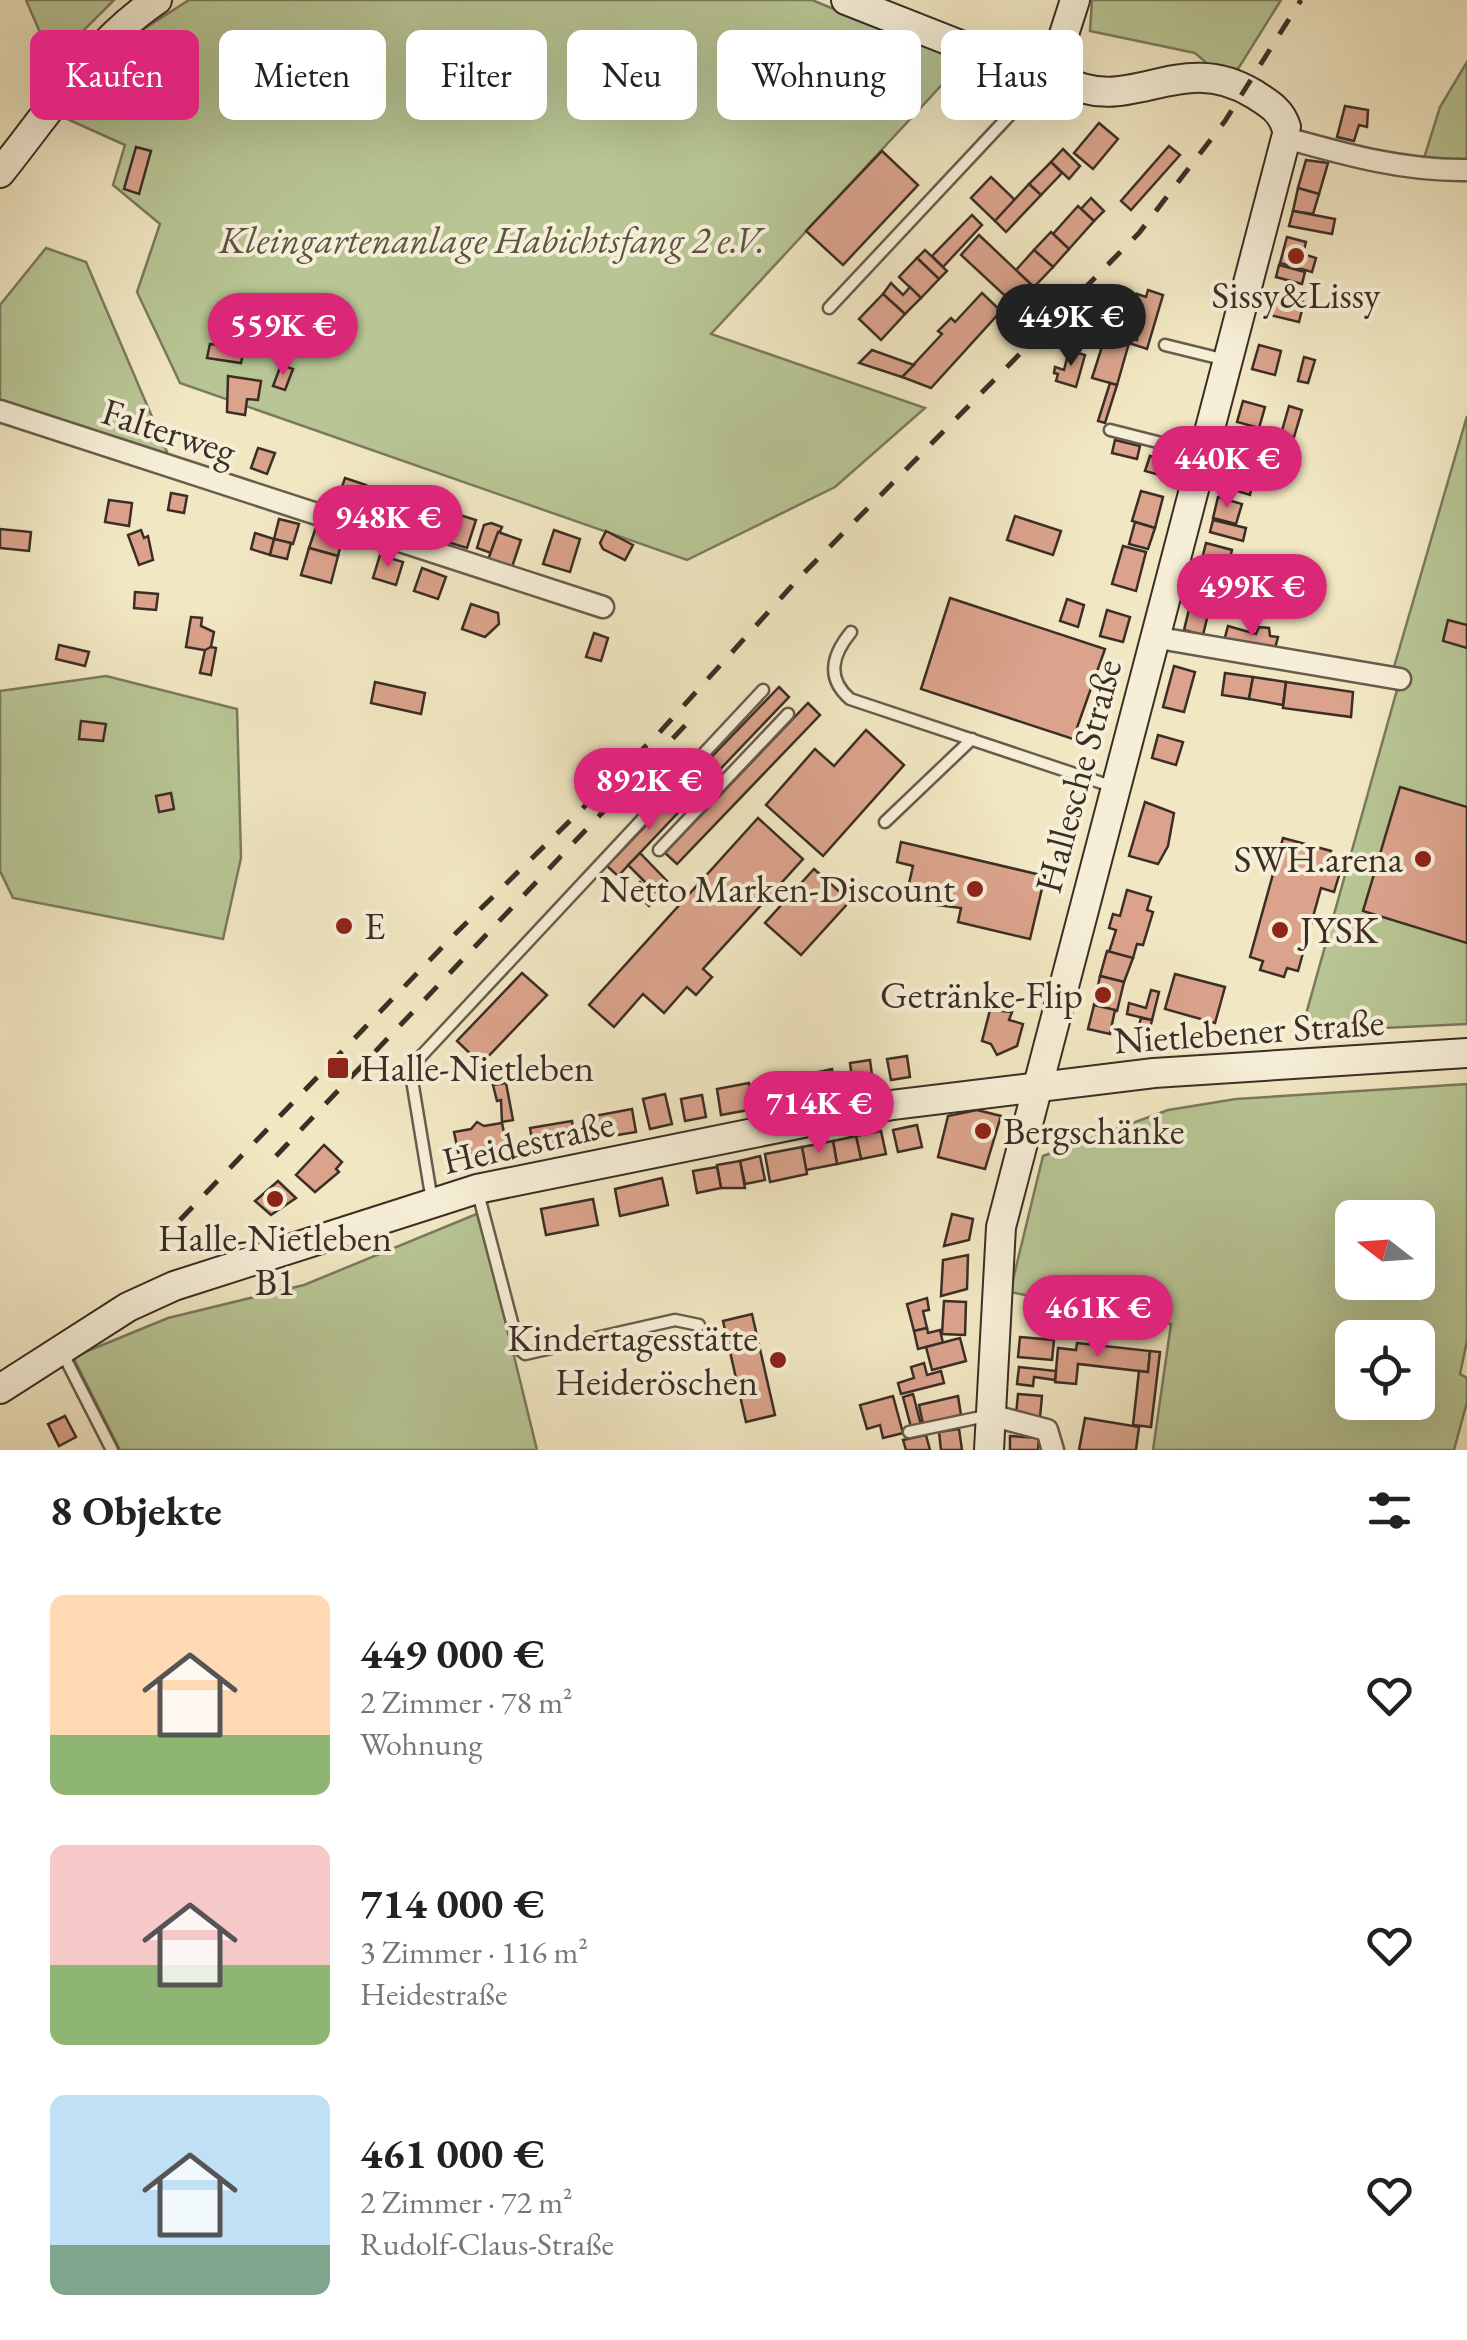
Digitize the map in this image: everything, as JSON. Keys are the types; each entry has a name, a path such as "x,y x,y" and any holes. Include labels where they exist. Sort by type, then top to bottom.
{"street":[{"path":"0,172 104,45 157,0"},
{"path":"846,0 941,37"},
{"path":"1065,30 1074,0"},
{"path":"1083,90 1106,93 1206,74 1226,78 1280,112 1286,133 1420,171 1467,170"},
{"name":"Hallesche Straße","path":"989,1450 1001,1227 1286,133"},
{"name":"Falterweg","path":"0,412 604,607"},
{"path":"1153,637 1400,679"},
{"name":"Nietlebener Straße","path":"1036,1086 1154,1073 1467,1053"},
{"name":"Heidestraße","path":"0,1388 60,1348 174,1286 432,1202 477,1189 892,1105 1036,1086"},
{"path":"990,1415 1047,1430 1052,1450"}],"lane":[{"path":"829,308 1005,120"},
{"path":"1165,345 1227,360"},
{"path":"1110,430 1202,454"},
{"path":"851,632 841,644 833,667 842,692 850,699 1115,787"},
{"path":"432,1202 410,1068 763,690"},
{"path":"659,850 788,714"},
{"path":"885,822 972,739"},
{"path":"680,776 706,800"},
{"path":"477,1189 519,1349 525,1354 675,1320 699,1325"},
{"path":"60,1348 112,1450"},
{"path":"909,1432 990,1415"}],"green space":[{"path":"26,0 114,0 84,30 39,30"},
{"name":"Kleingartenanlage Habichtsfang 2 e.V.","path":"189,0 812,0 885,30 717,30 717,120 909,120 711,334 925,408 835,487 687,560 180,383 137,292 160,224 113,185 125,145 69,120 199,120 199,30 142,30"},
{"path":"1092,0 1281,0 1238,69 1210,66 1195,53 1090,31"},
{"name":"Kleingartenanlage Habichtsfang 2 e.V.","path":"921,45 941,53 941,86 921,107"},
{"path":"1467,62 1467,170 1420,171 1440,107"},
{"path":"46,248 86,262 167,452 164,459 0,412 0,305"},
{"path":"1467,416 1467,1024 1301,1032 1402,672 1394,667"},
{"path":"106,676 237,709 241,858 223,939 13,898 0,871 0,691"},
{"path":"1467,1084 1467,1341 1460,1374 1467,1378 1467,1402 1454,1450 1153,1450 1171,1324 1010,1292 1043,1156 1168,1110 1236,1099"},
{"path":"479,1213 537,1450 120,1450 73,1357 168,1318 304,1285"}],"building":[{"path":"1345,106 1368,110 1367,127 1359,125 1354,141 1337,137"},
{"path":"1099,123 1118,139 1093,169 1074,153"},
{"path":"1169,146 1180,155 1131,210 1121,201"},
{"path":"136,147 151,151 139,194 124,189"},
{"path":"1063,149 1080,166 1069,179 1051,162"},
{"path":"882,151 918,185 843,265 806,231"},
{"path":"1306,160 1328,163 1319,194 1298,188"},
{"path":"1051,162 1062,173 1041,195 1029,184"},
{"path":"991,177 1015,200 995,221 971,198"},
{"path":"1029,184 1041,195 1006,232 995,221"},
{"path":"1298,188 1319,194 1313,214 1293,211"},
{"path":"1091,198 1104,211 1094,221 1081,209"},
{"path":"1078,206 1094,221 1069,249 1053,234"},
{"path":"1293,211 1335,219 1332,234 1289,226"},
{"path":"972,215 982,225 943,267 932,256"},
{"path":"1051,232 1069,249 1053,267 1034,250"},
{"path":"979,235 1034,287 1016,306 961,255"},
{"name":"Sissy&Lissy","path":"1287,237 1306,242 1303,254 1316,258 1312,272 1280,263"},
{"path":"925,250 947,271 939,279 917,258"},
{"path":"1034,250 1053,267 1034,287 1016,270"},
{"path":"917,258 939,279 921,298 899,277"},
{"path":"1279,265 1305,272 1302,284 1276,277"},
{"path":"891,283 903,295 910,287 921,298 905,314 883,294"},
{"path":"1148,290 1163,295 1147,349 1129,343 1117,385 1092,378 1111,318 1134,326 1131,338 1137,340 1139,321 1124,316 1130,298 1136,300 1137,294 1146,297"},
{"path":"982,293 1001,311 931,388 902,377 942,334 938,331 951,318 955,322"},
{"path":"883,294 905,314 881,340 859,319"},
{"path":"1272,294 1304,302 1299,322 1266,314"},
{"path":"210,344 244,349 241,363 207,358"},
{"path":"1259,345 1281,351 1275,375 1252,369"},
{"path":"872,350 914,365 902,377 859,363"},
{"path":"1069,350 1085,355 1076,387 1056,381 1058,374 1054,373 1055,367 1064,370"},
{"path":"1304,357 1315,360 1308,383 1298,381"},
{"path":"281,365 293,369 285,390 273,386"},
{"path":"228,376 261,381 258,400 247,399 245,415 227,412"},
{"path":"1110,383 1117,385 1105,423 1098,421"},
{"path":"1243,401 1265,407 1259,428 1237,422"},
{"path":"1289,406 1302,410 1294,437 1281,434"},
{"path":"1115,440 1140,446 1137,459 1112,453"},
{"path":"258,448 275,453 267,474 251,468"},
{"path":"1268,449 1279,452 1269,487 1258,484"},
{"path":"1158,450 1176,455 1167,477 1145,471 1150,456 1156,457"},
{"path":"1229,452 1251,458 1245,480 1223,475"},
{"path":"1224,477 1252,485 1250,495 1221,486"},
{"path":"345,478 366,485 357,515 335,507"},
{"path":"1141,491 1163,497 1155,528 1132,521"},
{"path":"171,493 187,496 184,513 168,510"},
{"path":"370,494 386,499 382,523 363,517"},
{"path":"441,495 454,499 447,520 434,516"},
{"path":"1218,497 1242,504 1236,524 1213,518"},
{"path":"109,500 132,503 129,526 105,522"},
{"path":"396,502 421,510 419,516 423,517 414,533 389,525"},
{"path":"450,512 476,520 467,548 441,540"},
{"path":"1015,516 1061,531 1053,555 1007,540"},
{"path":"279,519 299,524 293,544 274,539"},
{"path":"1213,520 1246,528 1243,541 1210,532"},
{"path":"1135,522 1155,528 1148,549 1129,544"},
{"path":"484,525 502,527 491,553 477,548"},
{"path":"316,527 343,535 338,556 309,548"},
{"path":"0,529 31,532 29,551 0,548"},
{"path":"141,530 144,538 148,536 153,560 139,565 128,535"},
{"path":"554,530 580,539 570,572 543,564"},
{"path":"606,531 633,545 625,560 603,549 600,543"},
{"path":"498,532 521,540 512,567 488,560"},
{"path":"255,533 274,539 270,555 251,549"},
{"path":"274,539 291,543 287,559 270,555"},
{"path":"1206,543 1232,550 1227,570 1201,563"},
{"path":"1123,546 1146,552 1136,591 1112,584"},
{"path":"309,548 338,556 331,583 301,575"},
{"path":"380,555 403,562 396,585 373,578"},
{"path":"1201,565 1224,572 1220,586 1212,584 1208,599 1193,595"},
{"path":"422,568 446,577 438,599 414,591"},
{"path":"135,592 158,594 156,610 134,608"},
{"path":"1192,597 1211,602 1203,635 1184,630"},
{"path":"950,598 1105,649 1073,739 921,689"},
{"path":"1067,599 1084,605 1078,627 1060,621"},
{"path":"471,604 498,613 499,624 485,637 462,629"},
{"path":"1107,610 1130,617 1123,642 1100,636"},
{"path":"191,617 202,618 201,626 214,632 210,651 186,647"},
{"path":"1448,620 1467,625 1467,648 1443,641"},
{"path":"1228,626 1256,634 1259,627 1269,628 1270,636 1278,637 1274,652 1224,641"},
{"path":"594,633 608,638 601,661 586,657"},
{"path":"59,645 89,652 85,666 56,659"},
{"path":"216,648 211,675 200,673 205,650"},
{"path":"1174,666 1195,672 1184,712 1163,707"},
{"path":"1225,673 1253,677 1249,699 1222,695"},
{"path":"1253,677 1286,682 1283,705 1249,699"},
{"path":"375,682 425,693 421,714 371,703"},
{"path":"1286,682 1353,692 1351,717 1283,708"},
{"path":"779,687 789,697 707,783 696,773"},
{"path":"808,703 820,715 677,864 665,853"},
{"path":"81,721 106,724 103,741 79,739"},
{"path":"866,730 904,765 823,856 766,805 815,749 834,766"},
{"path":"1158,735 1183,742 1176,765 1152,758"},
{"name":"SWH.arena","path":"1400,787 1467,807 1467,943 1363,911"},
{"path":"681,789 691,799 618,876 607,866"},
{"path":"171,793 174,809 159,812 156,796"},
{"path":"1145,802 1174,813 1168,846 1158,864 1129,856"},
{"path":"758,818 803,859 703,969 712,977 696,995 687,987 664,1013 643,994 614,1027 589,1005"},
{"path":"1283,838 1331,851 1327,865 1341,869 1334,892 1321,888 1298,971 1287,968 1284,977 1260,970 1263,961 1250,957"},
{"name":"Netto Marken-Discount","path":"901,842 1045,876 1030,939 958,922 961,908 905,901 913,866 897,862"},
{"path":"640,853 667,881 655,892 628,865"},
{"path":"814,869 850,901 801,955 765,923"},
{"path":"640,882 656,898 649,906 632,890"},
{"path":"1127,890 1151,897 1147,910 1153,912 1143,945 1137,944 1133,958 1109,952 1116,930 1109,928 1113,914 1120,916"},
{"path":"1107,951 1133,958 1124,982 1100,976"},
{"path":"522,973 547,995 481,1064 457,1041"},
{"path":"1175,974 1225,987 1215,1023 1165,1009"},
{"path":"1100,976 1124,982 1117,1011 1094,1005"},
{"path":"1151,990 1159,992 1152,1020 1127,1014 1129,1003 1146,1008"},
{"path":"1094,1005 1115,1010 1110,1034 1088,1029"},
{"path":"990,1010 1012,1012 1009,1020 1023,1024 1017,1046 997,1055 991,1044 982,1041"},
{"path":"1141,1018 1152,1020 1146,1044 1135,1042"},
{"path":"907,1056 910,1077 891,1080 887,1059"},
{"path":"870,1060 873,1083 853,1086 850,1063"},
{"path":"832,1069 836,1090 815,1095 810,1074"},
{"path":"787,1078 791,1099 768,1103 763,1083"},
{"path":"506,1083 513,1120 502,1122 501,1100 497,1101 493,1085"},
{"path":"749,1083 754,1109 721,1115 717,1089"},
{"path":"665,1094 672,1124 650,1129 643,1099"},
{"path":"702,1095 706,1117 685,1121 681,1099"},
{"path":"632,1109 636,1132 593,1139 589,1117"},
{"path":"977,1110 1001,1116 985,1169 938,1157 948,1116"},
{"path":"572,1121 575,1144 534,1151 530,1128"},
{"path":"477,1122 484,1126 502,1123 507,1147 459,1156 454,1132 471,1129"},
{"path":"917,1125 922,1147 898,1152 893,1130"},
{"path":"881,1131 886,1154 861,1159 856,1136"},
{"path":"856,1136 861,1159 837,1164 833,1141"},
{"path":"833,1141 837,1164 806,1170 802,1147"},
{"path":"324,1145 342,1162 336,1169 339,1172 315,1192 296,1175"},
{"path":"802,1147 807,1174 770,1182 765,1154"},
{"path":"760,1156 765,1180 745,1184 740,1161"},
{"path":"740,1161 745,1188 721,1188 717,1165"},
{"path":"717,1167 721,1188 697,1193 693,1171"},
{"path":"662,1178 668,1205 620,1216 615,1189"},
{"name":"Halle-Nietleben B1","path":"278,1181 296,1198 271,1215 255,1201"},
{"path":"593,1199 598,1225 546,1235 541,1209"},
{"path":"952,1214 973,1219 969,1240 944,1246"},
{"path":"968,1255 967,1289 941,1296 943,1260"},
{"path":"927,1298 929,1310 923,1311 927,1328 914,1331 907,1304"},
{"path":"944,1301 966,1302 965,1335 942,1334"},
{"path":"752,1314 775,1415 746,1422 723,1321"},
{"path":"927,1328 928,1333 940,1330 943,1343 918,1349 914,1331"},
{"path":"1020,1337 1054,1340 1052,1360 1018,1357"},
{"path":"960,1338 966,1361 932,1370 926,1347"},
{"path":"1077,1343 1150,1351 1148,1372 1078,1364 1076,1384 1055,1382 1058,1348 1076,1350"},
{"path":"1150,1351 1160,1352 1151,1427 1133,1425 1139,1371 1148,1372"},
{"path":"924,1363 927,1375 941,1371 944,1383 901,1394 898,1383 914,1378 911,1367"},
{"path":"1019,1367 1056,1371 1055,1380 1034,1377 1033,1386 1017,1384"},
{"path":"913,1394 921,1425 911,1427 903,1397"},
{"path":"1018,1394 1042,1396 1040,1417 1016,1415"},
{"path":"893,1396 903,1433 883,1438 880,1425 867,1429 860,1405"},
{"path":"958,1396 961,1415 923,1424 919,1405"},
{"path":"65,1416 76,1437 59,1446 48,1424"},
{"path":"1085,1418 1139,1427 1136,1450 1079,1450"},
{"path":"959,1429 962,1450 941,1450 939,1432"},
{"path":"926,1435 930,1450 906,1450 903,1440"},
{"path":"1010,1436 1039,1438 1038,1450 1010,1450"}],"railway":[{"path":"180,1220 450,939 659,733 799,578 1139,233 1225,121 1301,0"},
{"path":"276,1156 695,715"}],"place":[{"name":"Sissy&Lissy","path":"1296,256"},
{"name":"SWH.arena","path":"1423,859"},
{"name":"Netto Marken-Discount","path":"975,889"},
{"name":"E","path":"344,926"},
{"name":"JYSK","path":"1280,930"},
{"name":"Getränke-Flip","path":"1103,995"},
{"name":"Halle-Nietleben","path":"338,1068"},
{"name":"Bergschänke","path":"983,1131"},
{"name":"Halle-Nietleben B1","path":"275,1199"},
{"name":"Kindertagesstätte Heideröschen","path":"778,1360"}]}
